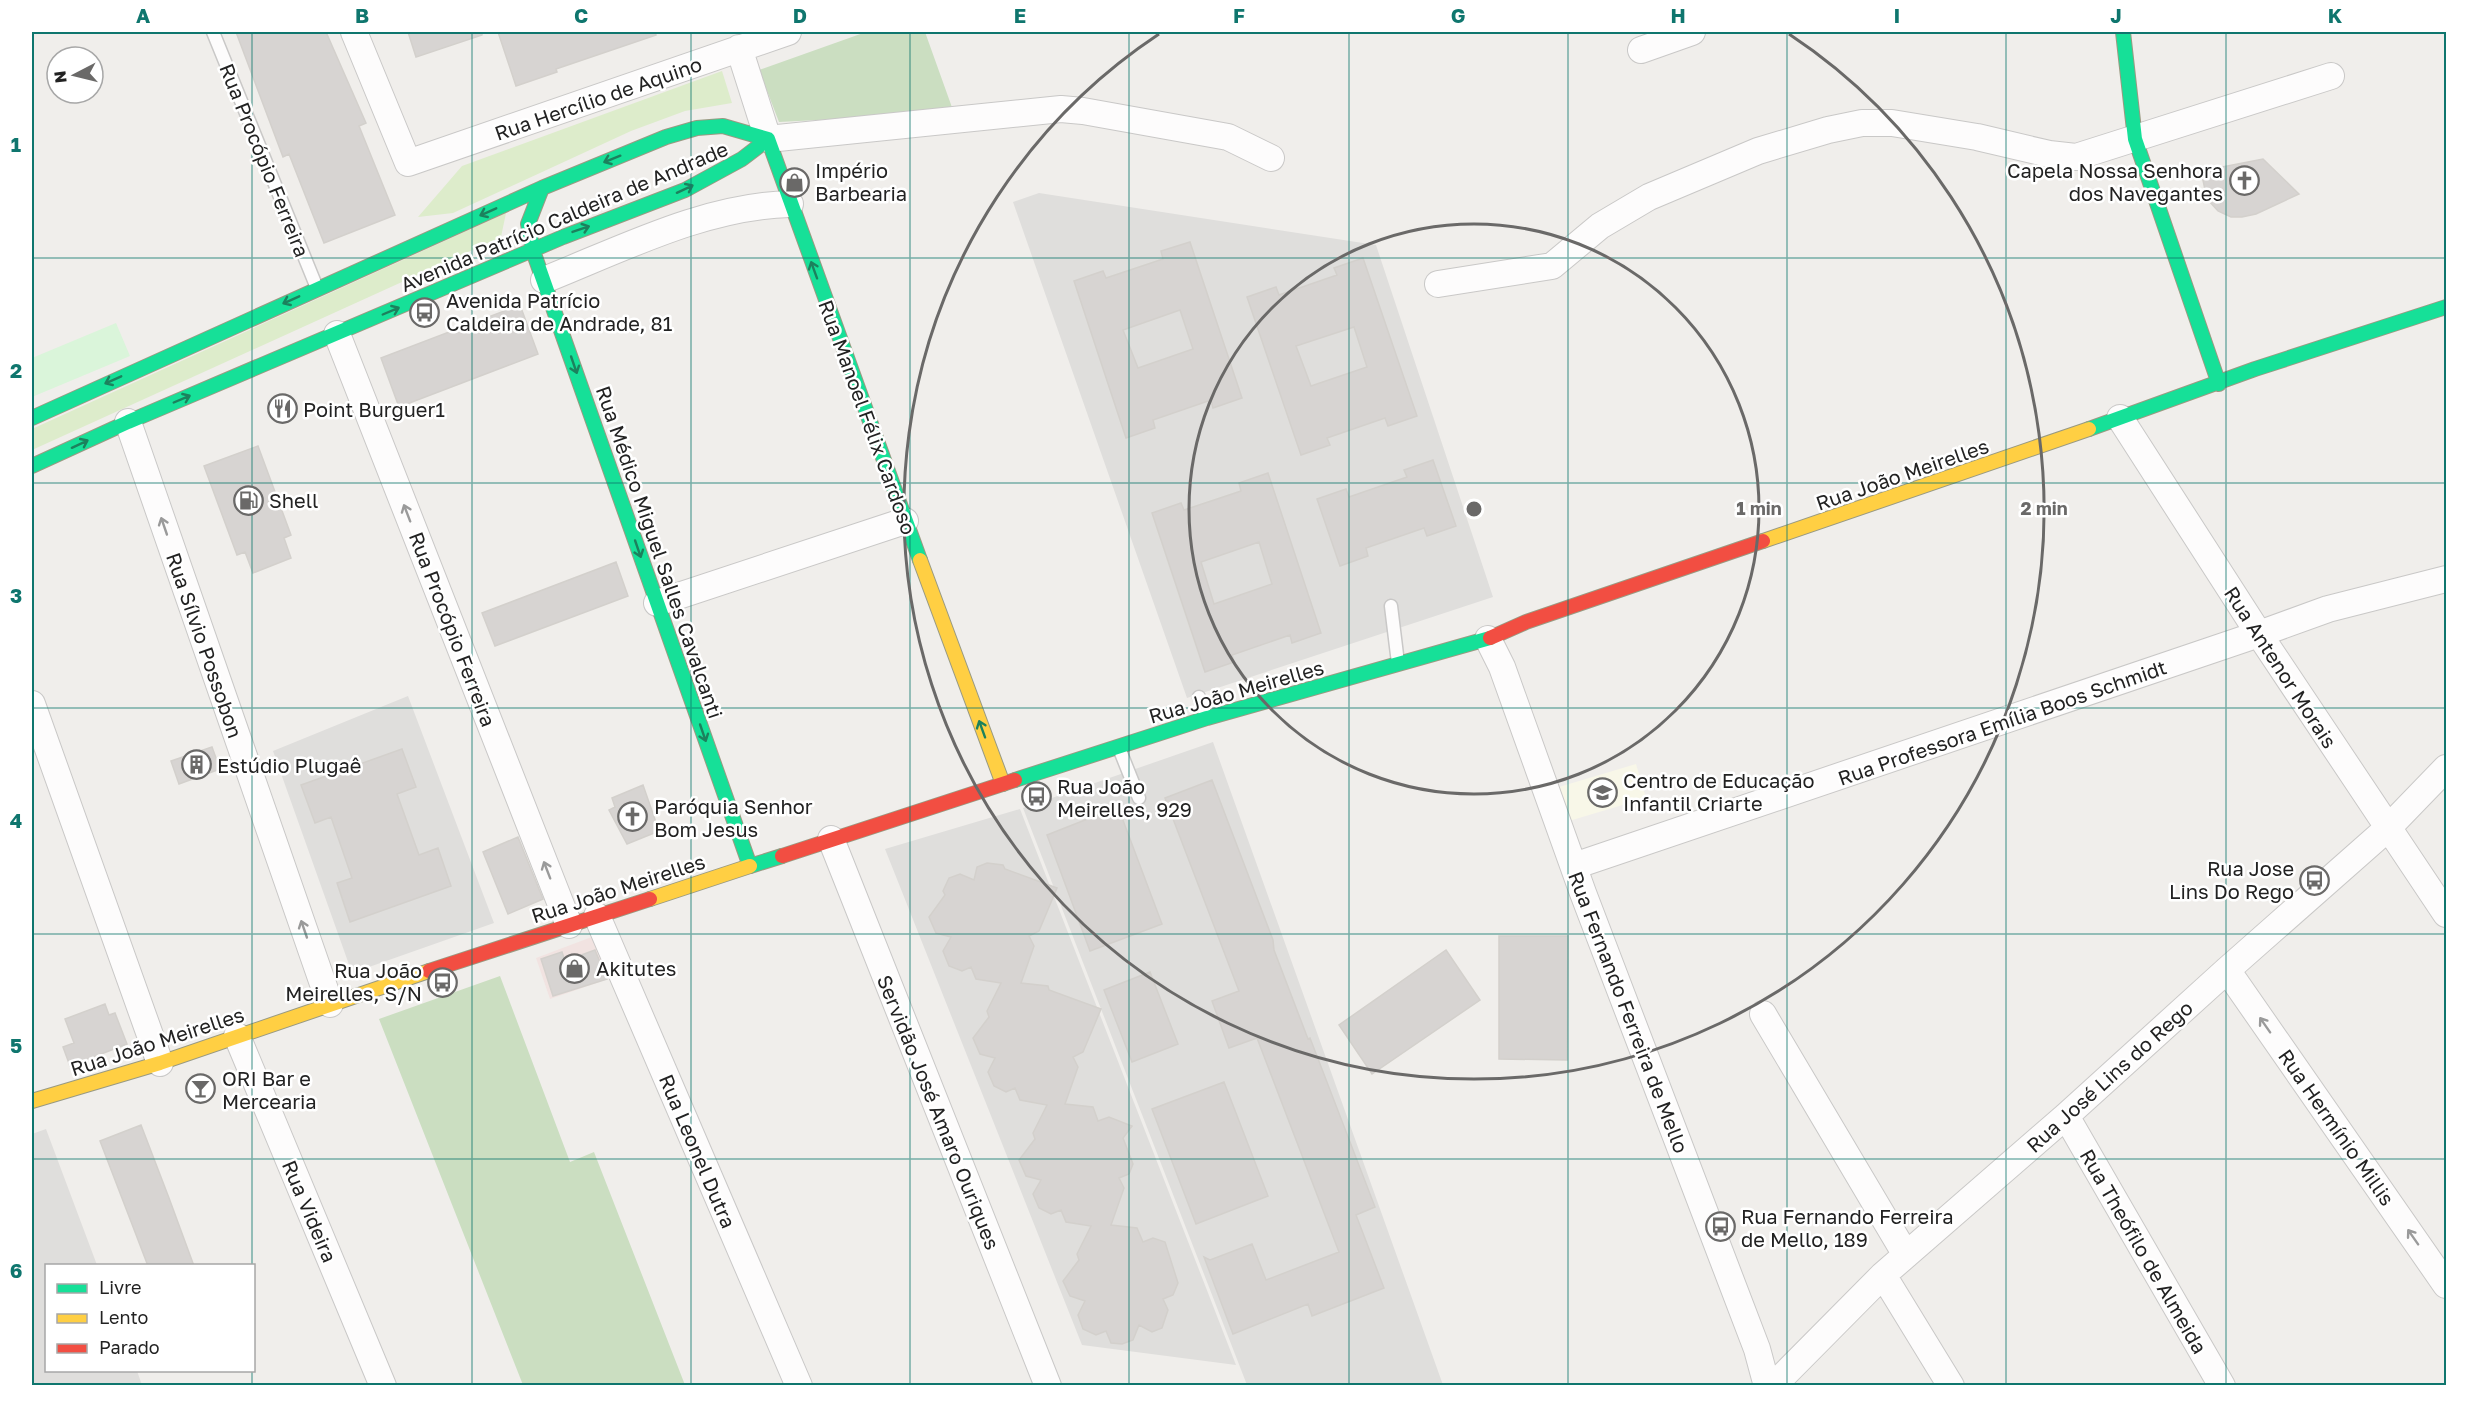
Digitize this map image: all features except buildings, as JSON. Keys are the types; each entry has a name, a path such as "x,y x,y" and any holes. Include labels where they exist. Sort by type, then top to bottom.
{"main road":[{"path":"2122,32 2135,139 2219,384"},
{"name":"Avenida Patrício Caldeira de Andrade","path":"32,418 542,188 666,137 698,128 723,126 768,139"},
{"name":"Avenida Patrício Caldeira de Andrade","path":"32,466 128,422 533,251 564,235 631,212 681,191 746,159 768,139"},
{"name":"Rua Manoel Félix Cardoso","path":"768,139 905,521 1003,784"},
{"name":"Rua Médico Miguel Salles Cavalcanti","path":"542,188 528,224 533,251 750,866"},
{"name":"Rua João Meirelles","path":"32,1101 159,1063 569,925 1207,718 1488,639 1526,622 2219,384 2255,369 2446,307"}],"street":[{"name":"Rua Hercílio de Aquino","path":"354,32 408,163 788,32"},
{"path":"1641,50 1692,32"},
{"name":"Rua Manoel Félix Cardoso","path":"738,48 768,139"},
{"path":"1438,284 1552,266 1600,226 1649,196 1758,151 1828,130 1862,123 1892,123 1977,137 2076,158 2331,76"},
{"path":"768,139 1061,109 1228,137 1271,158"},
{"path":"544,280 705,218 761,205 790,204"},
{"name":"Rua Procópio Ferreira","path":"337,334 569,925"},
{"name":"Rua Antenor Morais","path":"2120,418 2259,634 2446,914"},
{"name":"Rua Sílvio Possobon","path":"128,422 330,1004"},
{"path":"657,603 905,521"},
{"name":"Rua Professora Emília Boos Schmidt","path":"1574,867 2328,609 2446,579"},
{"name":"Rua Fernando Ferreira de Mello","path":"1488,639 1502,668 1574,867 1753,1339 1767,1386"},
{"path":"32,704 159,1063"},
{"name":"Rua José Lins do Rego","path":"1773,1386 1883,1275 2066,1116 2388,828 2446,768"},
{"name":"Servidão José Amaro Ouriques","path":"831,839 1048,1386"},
{"name":"Rua Leonel Dutra","path":"597,916 799,1386"},
{"name":"Rua Hermínio Millis","path":"2227,970 2446,1285"},
{"path":"1763,1014 1906,1255"},
{"name":"Rua Videira","path":"237,1036 383,1386"},
{"name":"Rua Theófilo de Almeida","path":"2066,1116 2222,1386"},
{"path":"1883,1275 1951,1386"}],"lane":[{"name":"Rua Procópio Ferreira","path":"213,32 317,288"},
{"path":"1391,606 1398,665"},
{"path":"1199,697 1207,718"},
{"path":"1119,746 1139,798"}],"shaded area":[{"path":"1039,193 1376,245 1493,597 1187,698 1013,202"},
{"path":"408,696 494,923 352,973 273,751"},
{"path":"1213,742 1443,1385 1247,1385 1023,808"},
{"name":"Centro de Educação Infantil Criarte","path":"1636,764 1646,798 1569,821 1559,787"},
{"path":"1020,809 1236,1365 1082,1345 885,849"},
{"name":"Akitutes","path":"597,935 614,977 550,999 536,958"},
{"path":"46,1129 97,1264 45,1264 45,1372 137,1372 142,1385 32,1385 32,1134"}],"green space":[{"path":"866,32 925,32 954,113 779,122 759,70"},
{"path":"722,71 732,103 685,111 631,131 453,213 418,217 462,166"},
{"path":"506,213 501,237 32,450 32,429"},
{"path":"116,323 130,356 32,397 32,358"},
{"path":"500,976 570,1162 594,1152 685,1385 523,1385 379,1019"}],"traffic: fast":[{"path":"2123,32 2135,139 2219,384"},
{"path":"32,418 542,188 666,137 697,128 723,126 768,139"},
{"path":"768,139 920,560"},
{"path":"32,466 128,422 563,237 685,190 742,159 768,139"},
{"path":"542,188 528,224 533,251 750,866 782,856"},
{"path":"2089,429 2255,369 2446,307"},
{"path":"1015,780 1207,718 1490,638"}],"traffic: slow":[{"path":"1763,541 2089,429"},
{"path":"920,560 1003,784"},
{"path":"650,899 750,866"},
{"path":"32,1101 160,1063 429,971"}],"traffic: jam":[{"path":"1490,638 1526,622 1763,541"},
{"path":"782,856 1015,780"},
{"path":"429,971 650,899"}],"place":[{"name":"Capela Nossa Senhora dos Navegantes","path":"2244,181"},
{"name":"Império Barbearia","path":"794,182"},
{"name":"Avenida Patrício Caldeira de Andrade, 81","path":"425,312"},
{"name":"Point Burguer1","path":"282,409"},
{"name":"Shell","path":"248,500"},
{"name":"Estúdio Plugaê","path":"196,765"},
{"name":"Centro de Educação Infantil Criarte","path":"1602,792"},
{"name":"Rua João Meirelles, 929","path":"1036,797"},
{"name":"Paróquia Senhor Bom Jesus","path":"633,817"},
{"name":"Rua Jose Lins Do Rego","path":"2315,880"},
{"name":"Akitutes","path":"575,968"},
{"name":"Rua João Meirelles, S/N","path":"443,982"},
{"name":"ORI Bar e Mercearia","path":"201,1089"},
{"name":"Rua Fernando Ferreira de Mello, 189","path":"1720,1227"}]}
